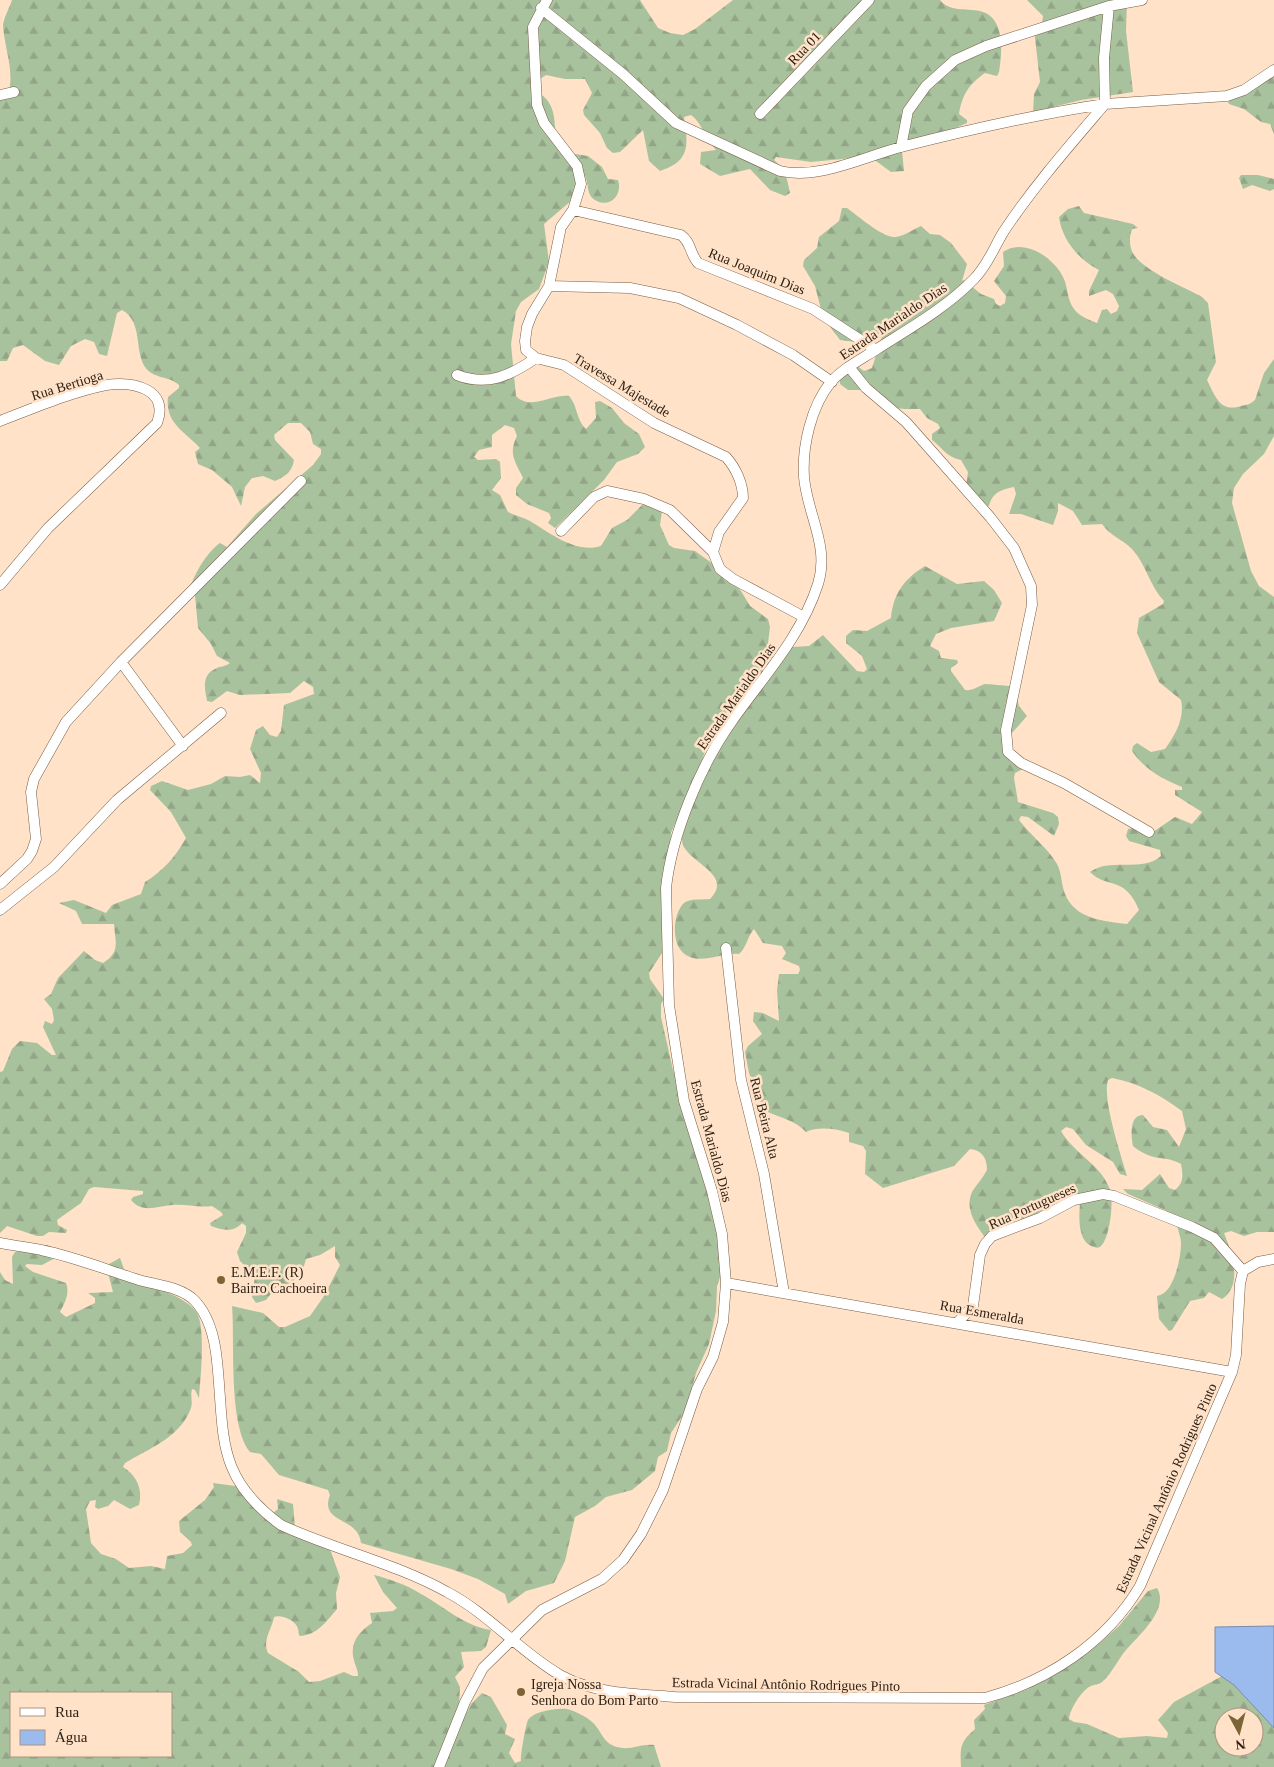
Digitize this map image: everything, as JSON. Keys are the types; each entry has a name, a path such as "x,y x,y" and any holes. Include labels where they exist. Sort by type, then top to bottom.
{"street":[{"name":"Rua 01","path":"760,114 869,0"},
{"path":"901,147 908,112 926,86 955,60 986,46 1109,6 1142,0"},
{"path":"457,375 468,379 492,380 507,376 536,358 526,350 527,327 532,314 550,286 561,227 573,210 581,184 577,166 544,123 537,105 533,26 544,4 676,123 780,171 796,174 814,172 901,147 1056,111 1105,104 1226,96 1244,90 1274,70"},
{"path":"1105,104 1104,58 1109,6"},
{"path":"0,95 14,92"},
{"name":"Estrada Marialdo Dias","path":"439,1767 465,1702 484,1668 542,1610 602,1579 623,1560 641,1534 663,1490 698,1389 713,1357 724,1322 726,1283 722,1234 684,1101 670,1005 666,888 668,870 695,785 709,756 731,723 789,646 818,583 821,560 820,539 804,478 805,452 816,410 832,382 849,367 945,303 974,279 985,266 1003,232 1020,209 1055,163 1105,104"},
{"name":"Rua Joaquim Dias","path":"573,210 681,235 688,240 693,257 698,263 813,309 876,350"},
{"path":"550,286 630,288 679,298 737,325 793,355 832,382"},
{"name":"Travessa Majestade","path":"536,358 564,365 654,422 726,457 732,463 741,483 743,498 719,532 712,552"},
{"path":"849,367 866,388 906,422 990,517 1014,548 1024,568 1031,586 1032,605 1006,730 1008,752 1021,763 1072,787 1149,832"},
{"name":"Rua Bertioga","path":"0,421 66,397 107,385 133,385 151,392 159,399 161,411 157,423 48,528 0,585"},
{"path":"0,884 28,859 32,851 36,839 31,792 34,778 66,722 120,662 301,481"},
{"path":"561,531 594,497 607,491 615,491 660,504 670,510 712,552 720,569 733,580 804,617"},
{"path":"120,662 184,746"},
{"path":"0,910 54,867 118,800 221,714"},
{"name":"Rua Beira Alta","path":"726,948 741,1080 766,1184 784,1292"},
{"name":"Rua Portugueses","path":"958,1322 973,1306 980,1255 984,1244 992,1236 1040,1218 1074,1200 1090,1195 1103,1194 1114,1196 1192,1227 1214,1238 1243,1271"},
{"name":"Estrada Vicinal Antônio Rodrigues Pinto","path":"0,1244 41,1250 69,1257 174,1289 194,1300 208,1320 215,1345 223,1438 231,1466 240,1486 259,1509 281,1525 307,1538 446,1591 480,1612 535,1659 562,1676 586,1686 624,1693 675,1697 985,1698 1013,1690 1047,1674 1084,1649 1126,1609 1140,1586 1232,1372 1236,1355 1240,1284 1243,1271"},
{"path":"1243,1271 1258,1262 1274,1259"},
{"name":"Rua Esmeralda","path":"726,1283 958,1322 1232,1372"}],"green space":[{"path":"12,0 640,0 658,28 670,33 683,35 695,29 733,0 940,0 953,8 980,11 994,20 998,28 1001,46 999,72 997,76 985,73 967,90 959,114 967,120 967,123 902,151 904,171 891,172 876,161 863,157 811,162 776,157 774,160 784,171 788,183 790,193 785,196 770,190 750,169 720,176 700,164 701,152 716,150 698,122 691,115 684,117 686,144 682,157 670,167 660,171 649,161 643,130 620,152 613,153 607,148 600,133 584,115 583,110 592,93 585,79 565,79 546,75 531,85 532,89 550,104 554,117 556,142 569,153 588,156 602,167 608,179 618,180 619,191 610,202 606,203 595,200 590,195 584,175 572,200 544,224 549,262 539,289 521,302 516,311 511,344 516,396 528,402 534,402 569,396 580,421 586,429 596,418 595,402 600,401 612,408 624,423 639,434 645,447 638,454 617,462 604,480 555,528 548,523 551,518 549,513 527,504 516,495 516,488 523,478 513,453 514,442 517,436 514,428 505,425 492,435 492,447 479,450 474,457 478,460 496,459 500,462 501,478 492,490 500,495 508,512 573,545 592,548 601,546 612,528 627,520 642,505 648,503 662,511 660,525 669,545 674,548 695,551 720,569 741,591 750,606 768,619 770,627 767,651 768,655 775,657 792,647 809,646 823,635 857,671 864,672 867,669 862,656 846,643 846,636 853,630 867,631 891,618 897,594 911,576 925,566 957,584 984,581 994,590 1002,603 994,621 951,628 936,634 930,646 939,651 941,658 957,660 958,663 951,668 951,671 965,690 985,684 1014,687 1019,706 1027,716 1011,734 1007,746 1023,769 1015,773 1014,778 1018,802 1053,813 1058,817 1059,824 1054,836 1028,817 1021,816 1019,820 1049,852 1057,864 1065,894 1076,909 1099,920 1127,924 1139,910 1134,899 1122,887 1102,880 1090,872 1107,866 1145,864 1153,861 1161,856 1160,850 1129,841 1126,836 1128,829 1134,828 1153,832 1175,817 1192,824 1202,812 1175,795 1175,790 1182,790 1182,787 1154,773 1132,751 1133,746 1137,743 1151,752 1165,749 1176,732 1182,714 1181,700 1159,682 1137,633 1139,618 1163,604 1164,601 1155,589 1137,555 1102,524 1082,525 1073,511 1058,503 1058,511 1053,525 1021,514 1009,514 1016,494 1014,487 998,492 989,506 983,505 966,486 968,472 961,460 948,455 932,440 932,434 940,428 938,424 927,418 920,409 900,409 891,405 886,402 877,390 848,390 840,384 840,372 846,362 853,363 864,371 872,368 882,336 879,334 856,342 840,340 823,317 815,286 803,266 804,260 817,248 819,237 839,221 842,208 847,208 863,221 890,236 902,235 921,226 930,234 940,235 951,243 967,264 962,281 964,280 981,294 994,299 996,304 1000,306 1005,303 1006,296 994,281 1004,266 1003,252 1011,248 1020,247 1038,252 1060,271 1074,309 1081,316 1097,323 1102,310 1107,309 1111,314 1117,311 1119,306 1113,294 1106,290 1089,296 1089,291 1099,270 1078,255 1064,234 1059,217 1068,209 1079,206 1084,213 1133,224 1138,228 1132,229 1130,239 1130,246 1134,255 1156,273 1202,297 1208,303 1216,362 1207,380 1219,402 1234,408 1255,400 1264,373 1274,359 1274,436 1264,454 1243,474 1234,488 1232,503 1251,571 1259,586 1274,597 1274,1232 1257,1232 1244,1236 1231,1231 1224,1233 1234,1267 1233,1285 1229,1293 1222,1299 1209,1292 1204,1298 1190,1301 1172,1330 1169,1331 1159,1319 1157,1296 1163,1294 1168,1289 1180,1257 1181,1243 1177,1219 1165,1210 1128,1194 1123,1189 1142,1190 1160,1174 1169,1188 1175,1190 1182,1178 1181,1164 1168,1159 1152,1157 1133,1146 1132,1127 1135,1118 1143,1115 1153,1127 1167,1130 1179,1147 1186,1129 1182,1111 1140,1086 1112,1078 1108,1080 1107,1089 1110,1113 1127,1176 1120,1174 1113,1162 1086,1145 1073,1129 1066,1127 1061,1131 1066,1139 1100,1173 1110,1190 1112,1202 1109,1227 1104,1241 1098,1248 1088,1244 1082,1235 1079,1215 1080,1203 1073,1198 1059,1199 1032,1217 986,1239 973,1217 970,1205 972,1192 987,1170 985,1158 978,1151 970,1149 954,1166 883,1188 865,1174 866,1151 863,1146 849,1142 849,1133 828,1129 806,1132 791,1121 764,1110 749,1073 745,1052 748,1046 762,1034 753,1021 754,1012 763,1013 779,1021 777,990 779,974 798,974 799,966 782,959 786,953 782,946 763,943 754,929 739,954 705,959 692,958 681,951 675,930 677,914 684,903 693,900 710,899 716,890 716,881 712,874 684,847 682,839 690,807 697,789 739,704 738,699 713,728 701,763 671,833 664,950 649,973 650,979 664,999 661,1004 661,1017 673,1070 716,1183 714,1181 722,1271 717,1286 716,1311 709,1344 696,1373 686,1410 671,1433 667,1451 658,1457 655,1471 632,1490 606,1497 595,1506 575,1517 565,1561 554,1583 526,1591 508,1604 505,1594 478,1579 451,1569 361,1543 358,1534 353,1528 334,1516 330,1511 328,1504 330,1495 328,1490 279,1475 261,1454 250,1452 238,1423 235,1403 232,1306 263,1313 279,1327 285,1327 310,1316 324,1296 340,1265 335,1257 335,1246 320,1255 306,1259 304,1266 292,1283 277,1286 266,1300 256,1303 252,1297 255,1276 240,1261 237,1252 246,1233 246,1226 242,1223 228,1230 211,1226 210,1223 223,1215 212,1206 177,1205 145,1208 140,1207 131,1200 133,1197 143,1194 143,1191 94,1187 89,1189 81,1203 57,1220 58,1225 67,1230 66,1233 49,1232 43,1236 37,1236 7,1226 0,1233 0,1072 3,1071 12,1049 20,1041 37,1043 52,1055 56,1055 43,1027 45,1021 52,1024 54,1020 52,1009 44,999 51,994 58,978 84,951 95,960 103,963 109,959 116,946 114,924 82,924 76,911 59,903 74,900 106,913 112,905 141,894 145,882 168,863 186,838 171,812 150,790 151,786 162,781 188,790 211,784 225,776 240,777 250,775 260,783 261,773 250,749 256,730 263,726 270,735 277,737 281,731 284,705 314,694 313,687 304,681 290,693 240,695 227,691 212,702 207,701 205,683 208,675 215,669 230,663 217,656 211,644 198,628 195,595 190,588 202,563 215,547 220,543 227,547 256,514 313,465 321,454 321,449 313,444 310,432 301,423 288,423 274,435 275,440 294,460 292,468 275,481 263,476 252,478 245,487 241,506 232,487 212,470 198,464 195,452 200,448 177,426 169,414 168,397 179,388 179,385 148,371 142,360 136,328 129,315 122,310 117,313 107,356 99,354 94,342 85,339 71,346 59,365 45,361 23,345 13,348 7,361 0,361 0,99 8,96 10,87 10,69 3,26"},
{"path":"1027,0 1127,0 1126,31 1133,92 1081,100 1033,112 1034,94 1040,82 1034,29 1042,23 1043,16"},
{"path":"1274,64 1274,134 1270,124 1261,122 1244,109 1228,102"},
{"path":"1241,175 1258,175 1274,179 1274,189 1270,191 1252,185 1243,189 1239,178"},
{"path":"47,1245 60,1250 61,1255 42,1265 27,1264 25,1266 33,1272 66,1283 67,1294 60,1312 66,1317 95,1303 95,1298 88,1293 113,1292 107,1269 109,1264 120,1258 128,1280 172,1294 188,1304 199,1317 202,1352 199,1398 195,1390 192,1389 191,1408 180,1427 163,1441 125,1463 123,1467 132,1474 138,1483 139,1505 130,1509 114,1500 108,1506 98,1509 95,1507 96,1500 90,1501 86,1509 91,1543 101,1554 116,1559 129,1568 151,1566 165,1569 167,1556 183,1553 192,1545 180,1532 179,1521 205,1500 214,1487 213,1483 243,1487 263,1502 273,1513 278,1509 277,1499 293,1504 295,1527 322,1539 331,1552 340,1577 336,1593 337,1609 316,1630 300,1636 295,1623 281,1616 274,1617 266,1644 268,1653 299,1672 309,1682 320,1681 344,1672 358,1676 353,1648 359,1634 372,1623 370,1613 393,1611 397,1608 383,1592 374,1575 410,1588 473,1625 491,1630 486,1647 481,1651 461,1652 464,1667 455,1677 460,1687 459,1705 467,1712 471,1704 482,1693 491,1697 507,1725 505,1734 515,1739 509,1753 515,1763 521,1761 523,1740 528,1720 540,1712 567,1709 589,1719 608,1743 612,1745 627,1748 654,1745 661,1767 0,1767 0,1272 5,1280 13,1284 12,1257 15,1252"},
{"path":"1157,1588 1160,1596 1159,1605 1151,1622 1123,1654 1107,1677 1099,1684 1089,1687 1079,1697 1069,1719 1074,1722 1087,1724 1119,1738 1147,1736 1167,1738 1168,1733 1158,1720 1174,1702 1224,1675 1274,1690 1274,1767 961,1767 962,1745 975,1729 974,1720 985,1709 984,1705 1028,1689 1069,1659 1095,1647 1119,1626 1148,1591"}],"water":[{"path":"1274,1626 1274,1728 1264,1717 1264,1707 1254,1707 1234,1685 1215,1672 1215,1627"}],"place":[{"name":"E.M.E.F. (R) Bairro Cachoeira","path":"221,1280"},
{"name":"Igreja Nossa Senhora do Bom Parto","path":"521,1692"}]}
